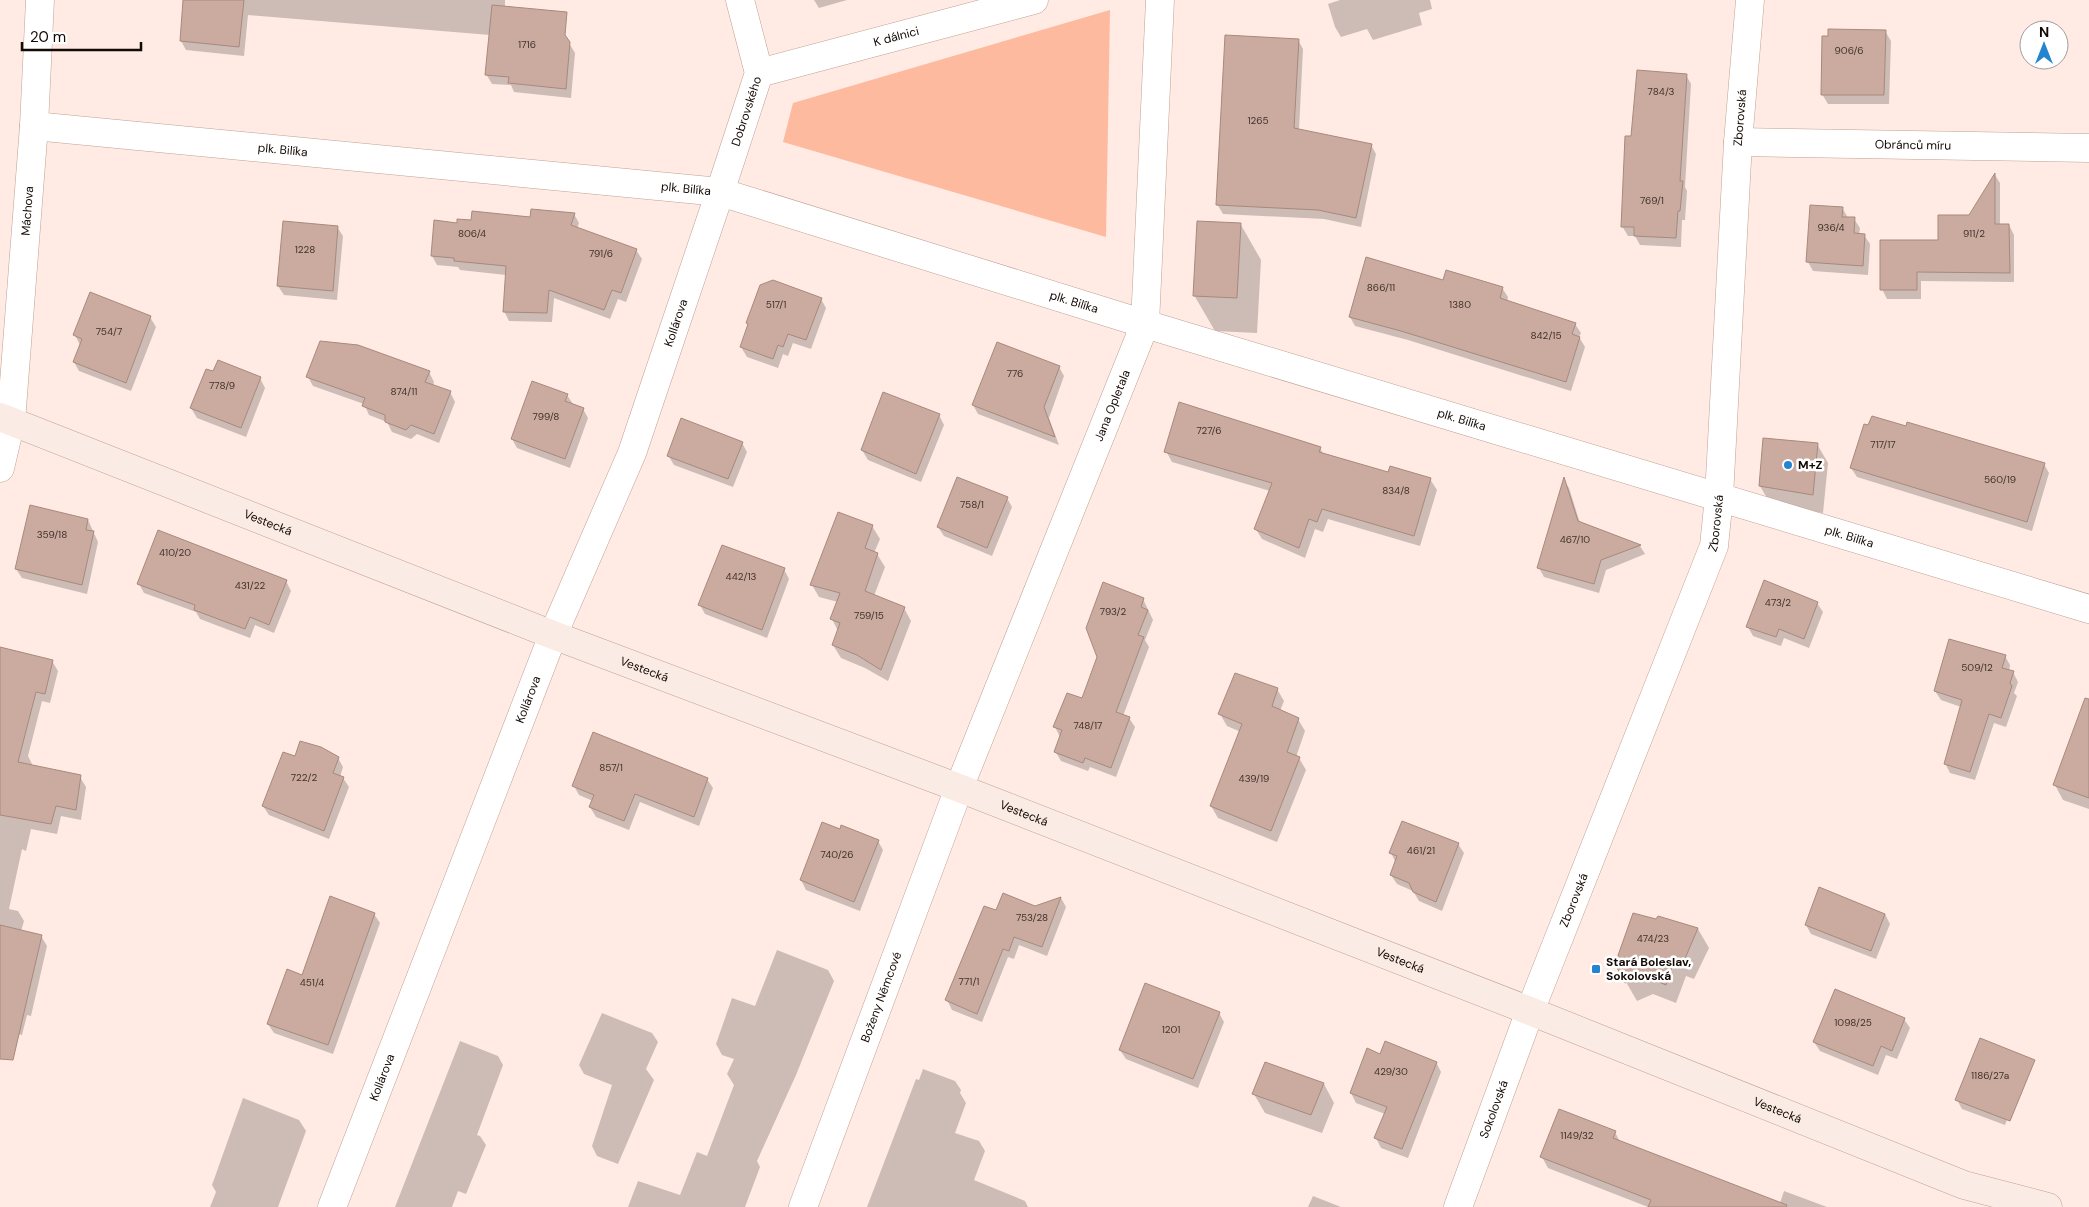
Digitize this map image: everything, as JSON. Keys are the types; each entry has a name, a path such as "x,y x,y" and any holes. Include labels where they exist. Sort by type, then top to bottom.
{"street":[{"name":"Máchova","path":"0,468 34,126 40,0"},
{"name":"Dobrovského","path":"720,192 759,73 740,0"},
{"name":"K dálnici","path":"759,73 1034,0"},
{"name":"Jana Opletala","path":"959,788 1145,324 1160,0"},
{"name":"Zborovská","path":"1530,1011 1714,546 1719,497 1738,142 1750,0"},
{"name":"plk. Bilíka","path":"34,126 720,192 1145,324 2089,610"},
{"name":"Obránců míru","path":"1738,142 2089,148"},
{"name":"Kollárova","path":"332,1207 553,635 632,453 720,192"},
{"name":"Vestecká","path":"6,419 553,635 959,788 1530,1011 1964,1185 2048,1207"},
{"name":"Boženy Němcové","path":"803,1207 959,788"},
{"name":"Sokolovská","path":"1458,1207 1530,1011"}],"shaded area":[{"path":"1110,10 1106,237 783,142 793,103"}],"building":[{"path":"183,0 244,0 239,47 180,41"},
{"path":"492,5 567,12 565,35 570,42 566,89 508,83 509,77 485,75"},
{"path":"1828,29 1886,30 1884,95 1821,95 1822,36 1828,36"},
{"path":"1225,35 1299,39 1294,128 1372,144 1356,218 1318,210 1216,205"},
{"path":"1637,70 1687,74 1680,181 1683,181 1676,238 1634,236 1634,227 1621,227 1625,136 1631,136"},
{"path":"1995,173 1995,224 2009,224 2010,273 1917,272 1917,290 1880,290 1880,240 1938,240 1938,215 1969,215"},
{"path":"1810,205 1843,207 1842,217 1855,217 1854,233 1865,234 1863,266 1806,262"},
{"path":"531,209 575,213 571,225 637,249 621,293 612,290 604,310 549,290 547,313 503,312 506,266 454,261 454,258 431,256 434,220 457,223 457,219 471,220 472,211 530,217"},
{"path":"283,221 338,226 333,291 277,286"},
{"path":"1197,221 1241,223 1237,298 1193,296"},
{"path":"1366,257 1443,280 1446,270 1503,287 1500,298 1576,323 1572,334 1580,337 1566,382 1401,331 1349,317"},
{"path":"773,280 822,298 806,340 788,334 783,347 778,345 773,359 740,347 748,324 746,323 760,285"},
{"path":"90,292 151,316 126,383 73,362 82,339 73,335"},
{"path":"320,341 358,345 430,371 425,382 451,391 434,434 411,425 406,430 385,422 385,415 362,406 365,398 306,377"},
{"path":"997,342 1060,366 1044,407 1055,437 972,405"},
{"path":"218,360 261,377 241,428 190,408 206,369 213,371"},
{"path":"532,381 568,394 565,401 584,408 565,459 511,439"},
{"path":"883,392 940,414 916,474 861,450"},
{"path":"1179,402 1321,447 1319,452 1388,472 1390,466 1431,478 1414,536 1322,509 1317,522 1309,519 1299,548 1254,529 1272,483 1164,452"},
{"path":"1872,416 1906,426 1907,422 2045,463 2027,522 1850,468 1864,424 1868,425"},
{"path":"681,418 743,442 728,479 667,456"},
{"name":"M+Z","path":"1763,438 1818,443 1813,495 1759,486"},
{"path":"957,477 1008,497 987,548 937,527"},
{"path":"1564,477 1578,521 1641,545 1601,560 1594,584 1537,568"},
{"path":"30,505 88,519 86,530 94,531 82,585 15,569"},
{"path":"838,512 873,525 865,548 878,553 865,591 905,607 881,670 857,655 832,645 840,623 830,619 840,593 810,585"},
{"path":"158,530 287,580 269,625 250,617 245,629 194,610 195,605 137,584"},
{"path":"722,545 785,568 762,630 698,605"},
{"path":"1764,580 1818,602 1804,639 1779,629 1776,637 1746,627"},
{"path":"1103,582 1144,598 1141,607 1148,610 1138,635 1144,637 1116,712 1130,717 1111,768 1085,758 1083,763 1054,752 1062,730 1053,727 1067,693 1082,698 1097,657 1086,628"},
{"path":"1949,639 2006,655 2002,668 2014,671 2010,683 2012,686 2001,718 1989,714 1970,772 1944,764 1962,700 1934,691"},
{"path":"0,647 53,660 45,694 36,692 18,762 81,775 76,810 56,806 51,824 0,815"},
{"path":"1235,673 1278,688 1272,706 1299,718 1287,752 1300,757 1271,831 1210,806 1242,724 1218,714"},
{"path":"2085,698 2089,699 2089,798 2053,785"},
{"path":"593,732 708,778 694,817 635,794 624,821 589,807 594,795 572,786"},
{"path":"300,741 321,747 339,757 333,773 344,777 324,831 262,806 283,752 295,756"},
{"path":"1402,821 1459,843 1436,902 1413,892 1409,883 1390,875 1397,856 1389,853"},
{"path":"822,822 840,829 841,825 879,840 854,902 800,880"},
{"path":"1819,887 1885,914 1871,951 1805,925"},
{"path":"1003,893 1035,906 1061,897 1042,947 1014,937 1009,951 1003,949 977,1014 945,1000 984,906 996,910"},
{"path":"330,896 375,913 328,1045 267,1024 287,969 302,975"},
{"path":"1633,913 1656,919 1658,916 1698,928 1684,961 1675,958 1666,985 1642,975 1625,983 1615,964"},
{"path":"0,925 42,935 13,1060 0,1059"},
{"path":"1145,983 1220,1012 1193,1079 1119,1050"},
{"path":"1835,989 1905,1018 1892,1051 1881,1046 1873,1066 1813,1042"},
{"path":"1980,1038 2035,1060 2010,1121 1955,1100"},
{"path":"1385,1041 1437,1062 1402,1149 1374,1138 1387,1107 1350,1093 1367,1048 1380,1054"},
{"path":"1265,1062 1324,1083 1311,1115 1252,1094"},
{"path":"1559,1109 1616,1131 1613,1138 1787,1205 1786,1207 1648,1207 1651,1200 1540,1157"}],"place":[{"name":"M+Z","path":"1788,465"},
{"name":"Stará Boleslav, Sokolovská","path":"1596,969"}]}
